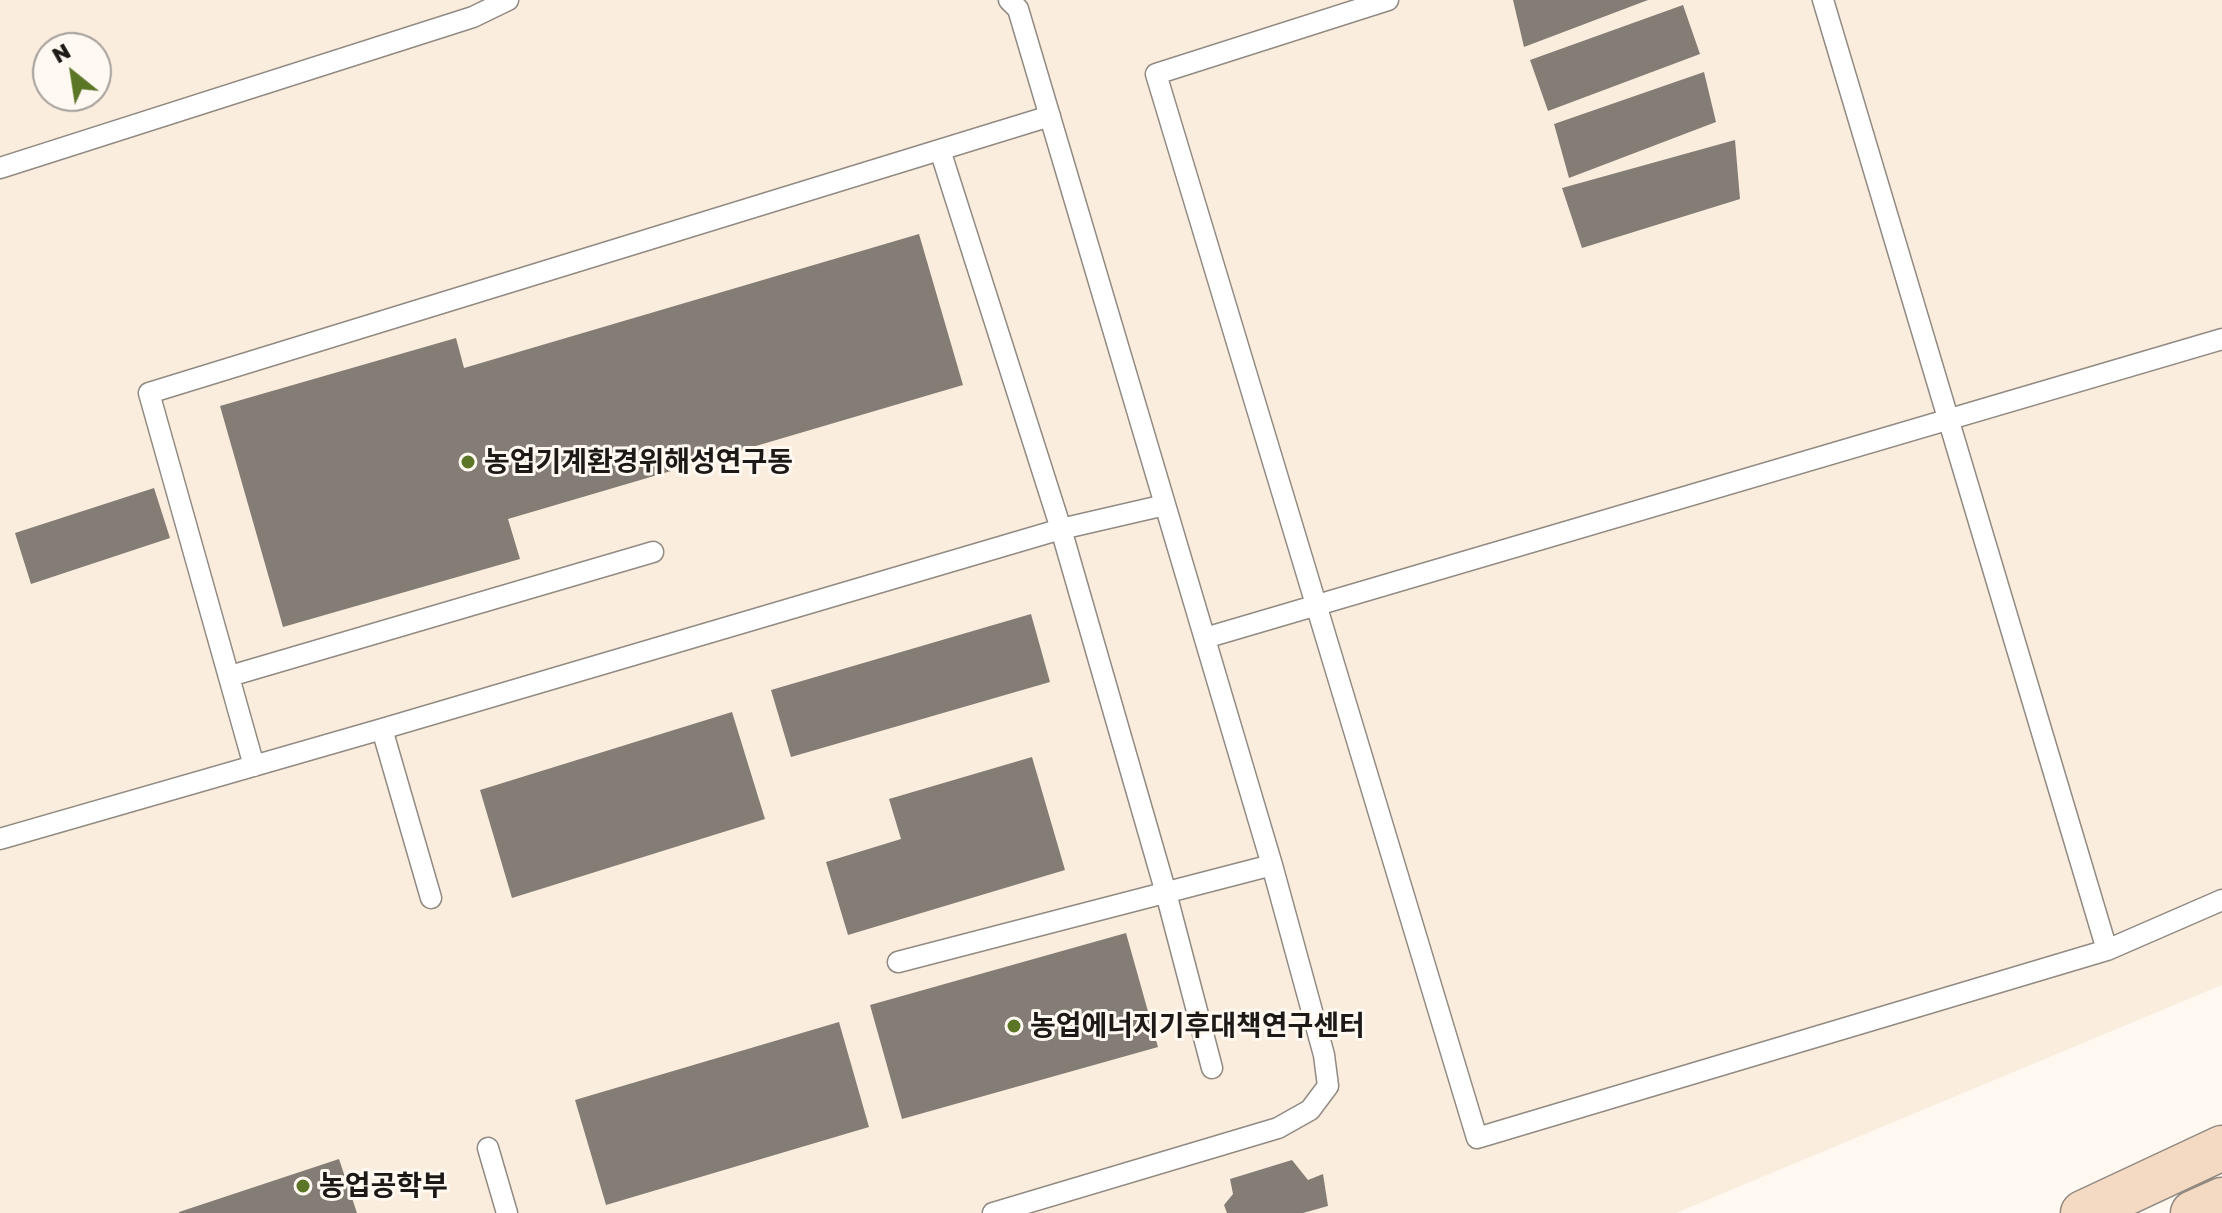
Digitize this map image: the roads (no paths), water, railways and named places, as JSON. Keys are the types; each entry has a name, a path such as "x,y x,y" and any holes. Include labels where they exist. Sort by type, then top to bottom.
{"main road":[{"path":"2083,1213 2222,1148"},
{"path":"2193,1213 2222,1200"}],"lane":[{"path":"0,168 473,17 508,0"},
{"path":"993,1213 1278,1128 1310,1110 1328,1086 1324,1055 1272,865 1018,9 1009,0"},
{"path":"1388,0 1156,74 1477,1138 2107,950 2222,900"},
{"path":"1823,0 2107,950"},
{"path":"254,766 149,393 1050,116"},
{"path":"940,150 1061,529 1166,893 1212,1068"},
{"path":"1205,638 2222,339"},
{"path":"0,839 1061,529 1165,505"},
{"path":"230,676 653,552"},
{"path":"382,729 431,898"},
{"path":"898,962 1272,865"},
{"path":"488,1148 507,1213"}],"place":[{"name":"농업기계환경위해성연구동","path":"468,462"},
{"name":"농업에너지기후대책연구센터","path":"1014,1026"},
{"name":"농업공학부","path":"303,1186"}]}
